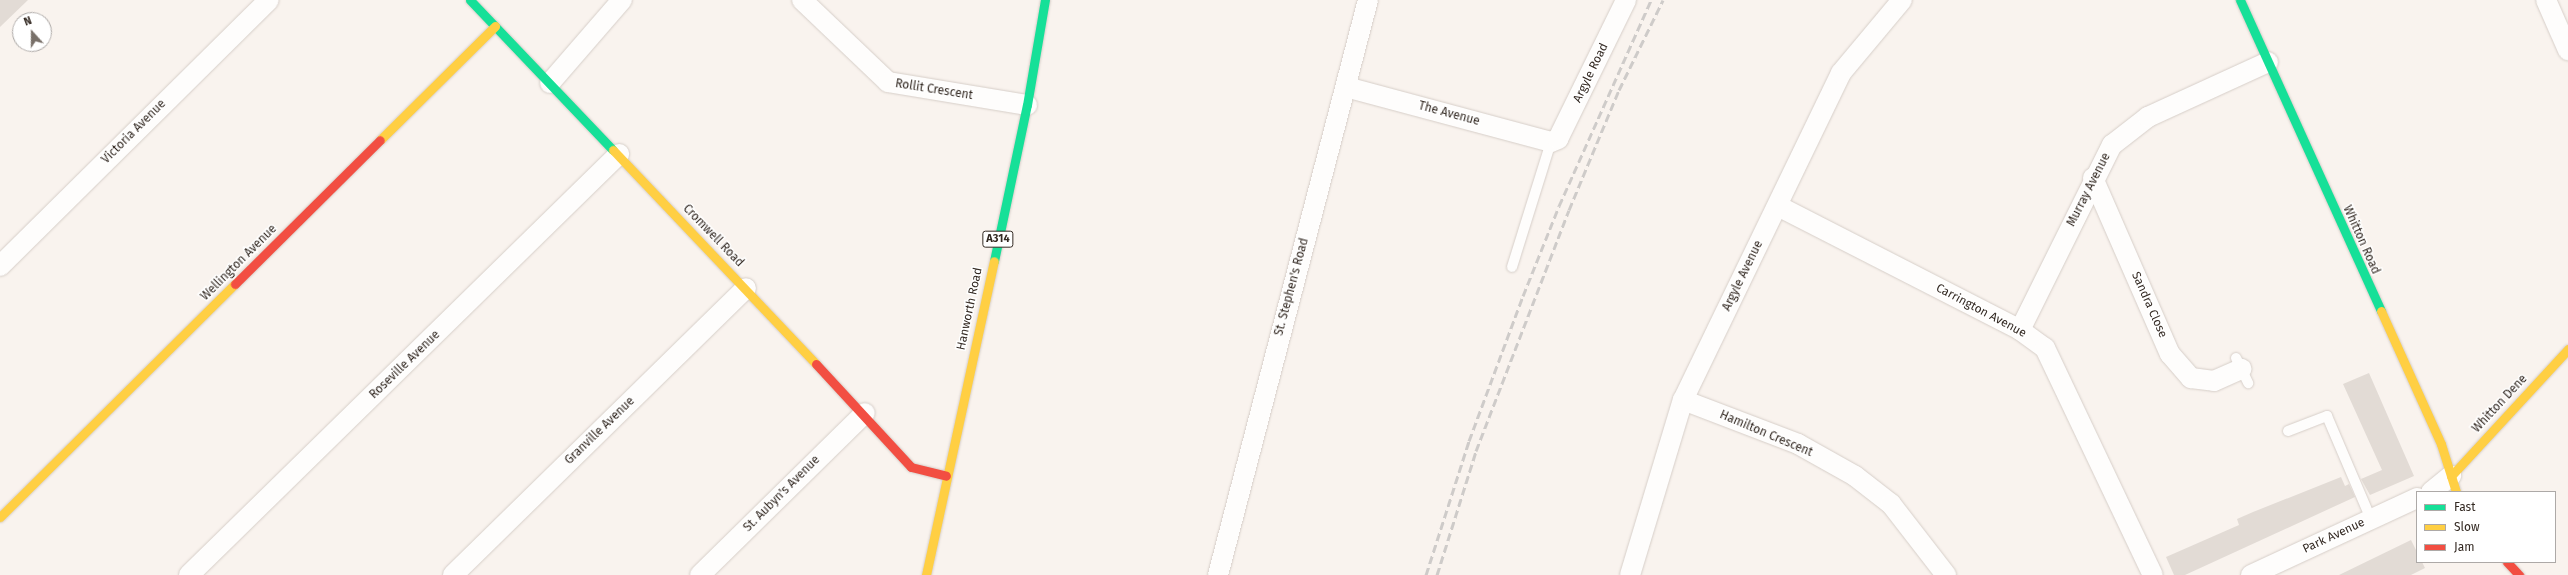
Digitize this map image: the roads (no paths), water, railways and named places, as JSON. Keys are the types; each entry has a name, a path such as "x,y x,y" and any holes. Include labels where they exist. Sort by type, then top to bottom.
{"street":[{"name":"Victoria Avenue","path":"0,266 269,0"},
{"name":"Cromwell Road","path":"470,0 746,288 864,413 911,467 946,476"},
{"path":"550,83 622,0"},
{"name":"Rollit Crescent","path":"802,0 888,82 1027,105"},
{"name":"Hanworth Road","path":"926,575 946,476 1027,105 1045,0"},
{"name":"St. Stephen's Road","path":"1218,575 1368,0"},
{"name":"Argyle Road","path":"1551,142 1558,139 1626,0"},
{"name":"Argyle Avenue","path":"1630,575 1684,400 1841,73 1902,0"},
{"name":"Whitton Road","path":"2240,0 2440,444 2453,484"},
{"path":"2546,0 2568,50"},
{"name":"Wellington Avenue","path":"0,517 495,26"},
{"name":"Murray Avenue","path":"2020,330 2093,178 2112,145 2148,117 2268,62"},
{"name":"The Avenue","path":"1346,87 1551,142"},
{"name":"Roseville Avenue","path":"189,575 619,154"},
{"name":"Sandra Close","path":"2093,178 2170,354 2191,378 2214,381 2242,370"},
{"name":"Carrington Avenue","path":"1778,206 2020,330 2045,348 2153,575"},
{"name":"Granville Avenue","path":"453,575 746,288"},
{"name":"Whitton Dene","path":"2453,484 2568,349"},
{"name":"Hamilton Crescent","path":"1684,400 1798,444 1855,476 1891,504 1946,575"},
{"name":"St. Aubyn's Avenue","path":"700,575 864,413"},
{"path":"2434,491 2453,484"},
{"name":"Park Avenue","path":"2251,575 2416,498"},
{"path":"2508,563 2519,575"}],"lane":[{"path":"1512,267 1551,142"},
{"path":"2288,431 2327,416 2371,519"}],"railway":[{"path":"1426,575 1469,441 1523,296 1559,206 1651,0"},
{"path":"1437,575 1476,451 1569,210 1619,90 1663,0"}]}
